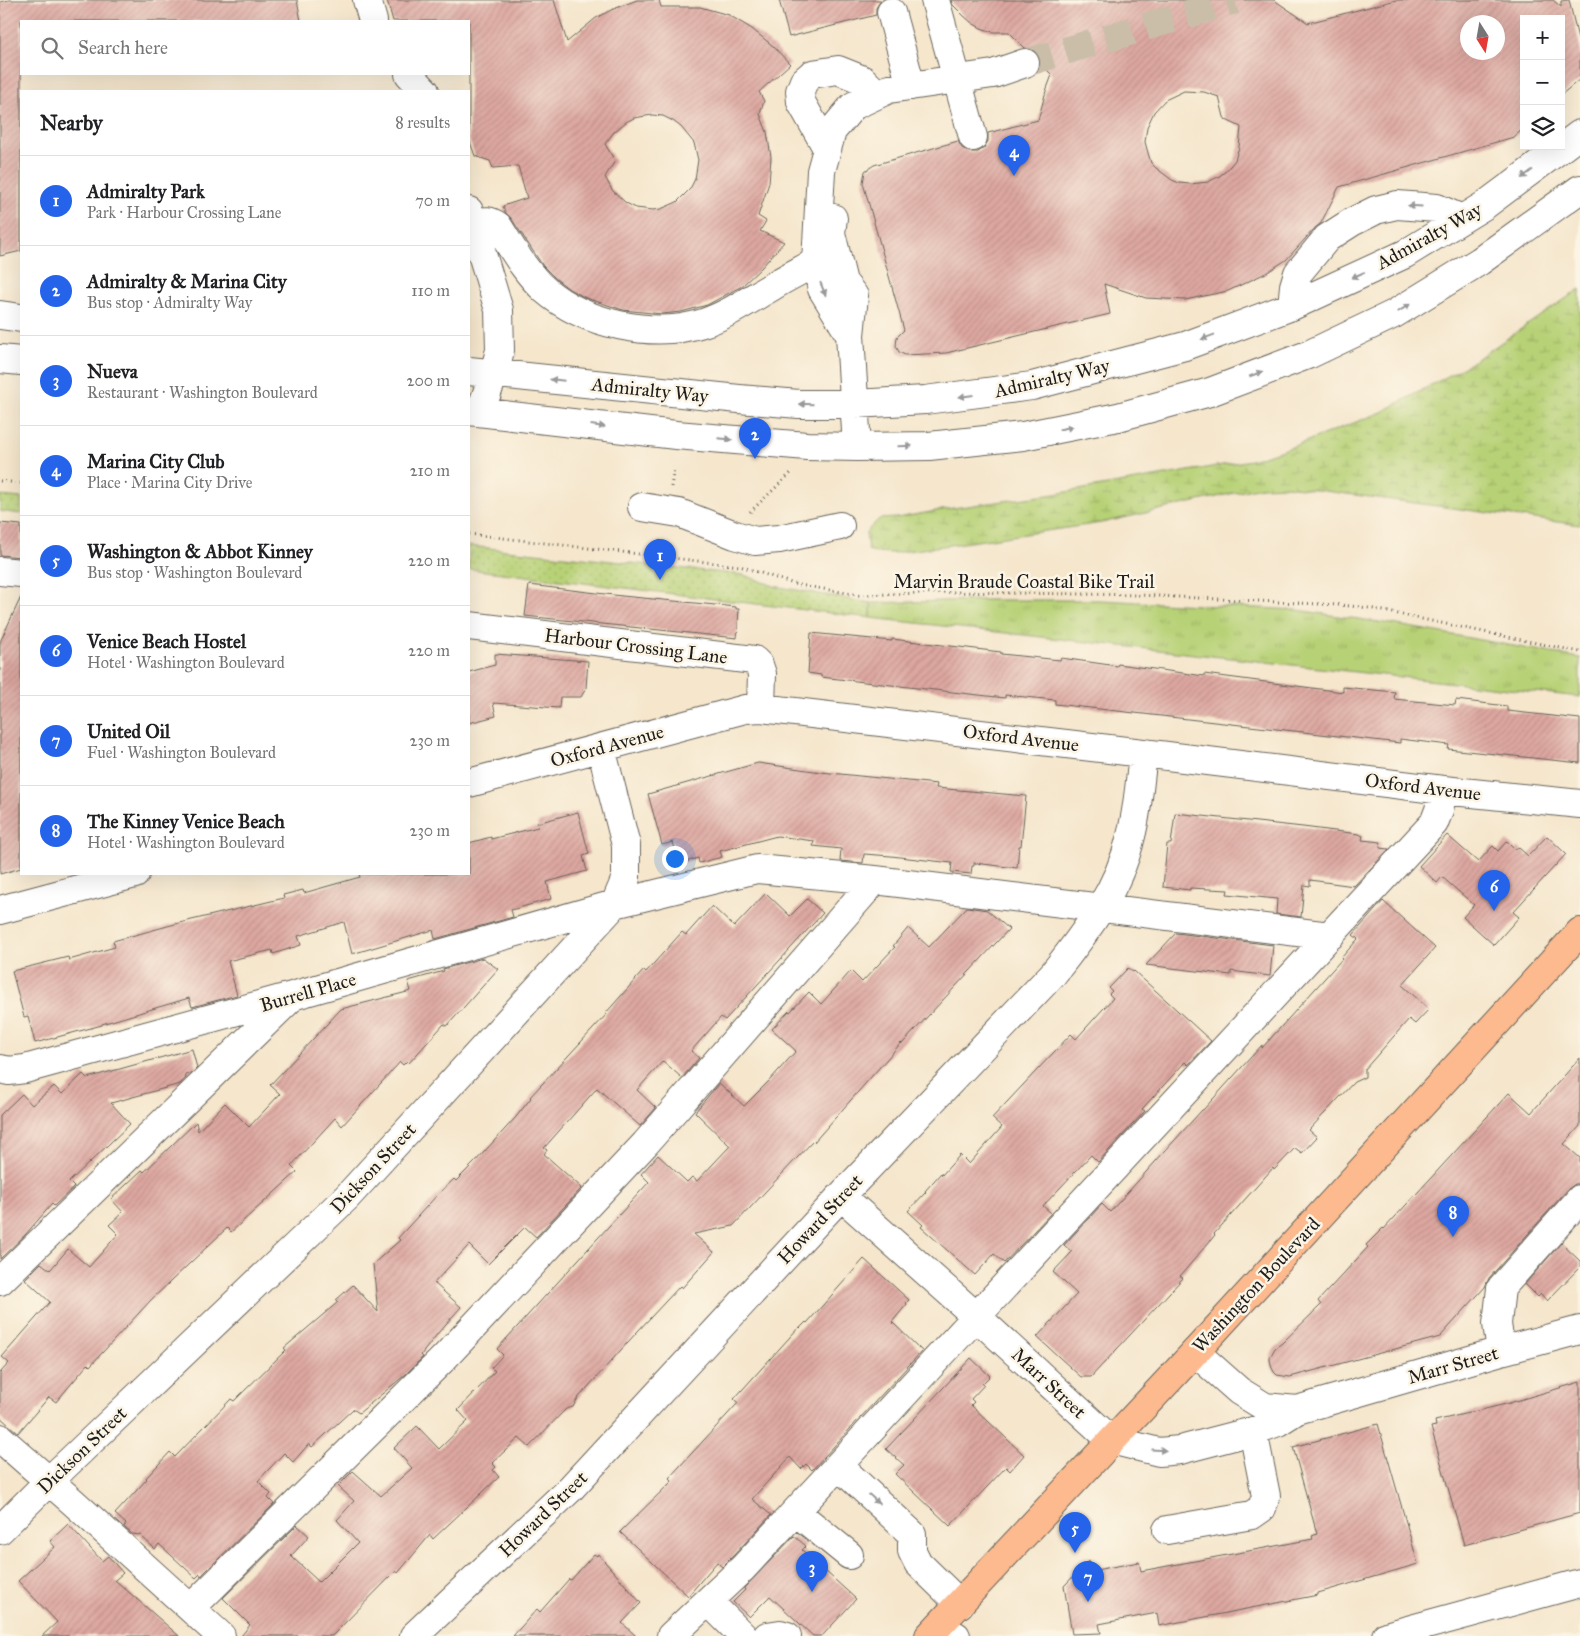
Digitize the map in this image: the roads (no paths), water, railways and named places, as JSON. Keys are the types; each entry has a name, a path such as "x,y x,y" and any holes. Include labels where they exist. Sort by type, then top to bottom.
{"main road":[{"name":"Washington Boulevard","path":"941,1633 960,1604 1195,1352 1580,932"}],"street":[{"path":"367,0 373,20"},
{"path":"935,0 973,137"},
{"path":"891,12 911,86"},
{"path":"850,335 822,289 816,262 824,160 832,131 853,106 889,89 993,74 1025,63"},
{"path":"857,448 850,335 854,296 843,282 830,233 834,213 824,160 801,102 800,91 804,81 812,74 838,70 863,80 877,94"},
{"path":"410,75 424,90"},
{"name":"Admiralty Way","path":"481,372 799,404 855,404 925,400 1032,386 1185,346 1292,306 1405,254 1486,205 1580,134"},
{"path":"471,217 499,310 500,350 481,372 474,412 676,435 807,446 857,448 929,446 1023,436 1118,417 1210,392 1310,354 1394,314 1480,261 1580,188"},
{"path":"1292,306 1294,286 1298,274 1311,256 1326,238 1368,214 1397,205 1437,208 1462,219"},
{"path":"471,217 491,221 498,226 531,276 546,291 583,314 620,325 677,329 702,323 729,312 816,262"},
{"path":"0,315 20,318"},
{"path":"0,359 20,361"},
{"path":"642,507 679,513 735,535 756,540 778,539 840,526"},
{"path":"0,571 20,573"},
{"name":"Harbour Crossing Lane","path":"470,626 754,660 760,665 762,674 761,708"},
{"name":"Oxford Avenue","path":"470,783 745,709 761,708 1443,790 1580,804"},
{"name":"Dickson Street","path":"0,1530 347,1197 615,904 626,878 626,845 601,748"},
{"name":"Howard Street","path":"414,1636 570,1489 841,1196 1052,974 1083,936 1117,878 1131,836 1143,753"},
{"path":"671,1636 743,1568 796,1512 1434,823 1443,790"},
{"name":"Burrell Place","path":"0,1068 9,1071 25,1069 292,996 615,904 757,869 875,880 1330,936"},
{"path":"0,910 131,875"},
{"path":"191,1608 443,1360 645,1144 875,880"},
{"path":"0,1281 292,996"},
{"name":"Marr Street","path":"841,1196 1111,1440 1159,1452 1180,1450 1253,1431 1278,1422 1297,1410 1580,1330"},
{"path":"1501,1351 1497,1324 1501,1288 1580,1199"},
{"name":"Marr Street","path":"1195,1352 1240,1390 1265,1406 1297,1410"},
{"path":"1167,1530 1252,1515 1262,1508 1266,1496 1253,1431"},
{"path":"0,1438 221,1636"},
{"path":"838,1466 912,1534 912,1551 918,1563 960,1604"},
{"path":"796,1512 849,1555"},
{"path":"1386,1636 1580,1583"},
{"path":"708,1601 743,1636"},
{"path":"767,1636 780,1634 787,1636"}],"tunnel":[{"path":"1025,63 1235,0"}],"place":[{"name":"Marina City Club","path":"1014,176"},
{"name":"Admiralty & Marina City","path":"755,459"},
{"name":"Admiralty Park","path":"660,580"},
{"name":"Venice Beach Hostel","path":"1494,911"},
{"name":"The Kinney Venice Beach","path":"1453,1237"},
{"name":"Washington & Abbot Kinney","path":"1075,1553"},
{"name":"Nueva","path":"812,1592"},
{"name":"United Oil","path":"1088,1602"}]}
